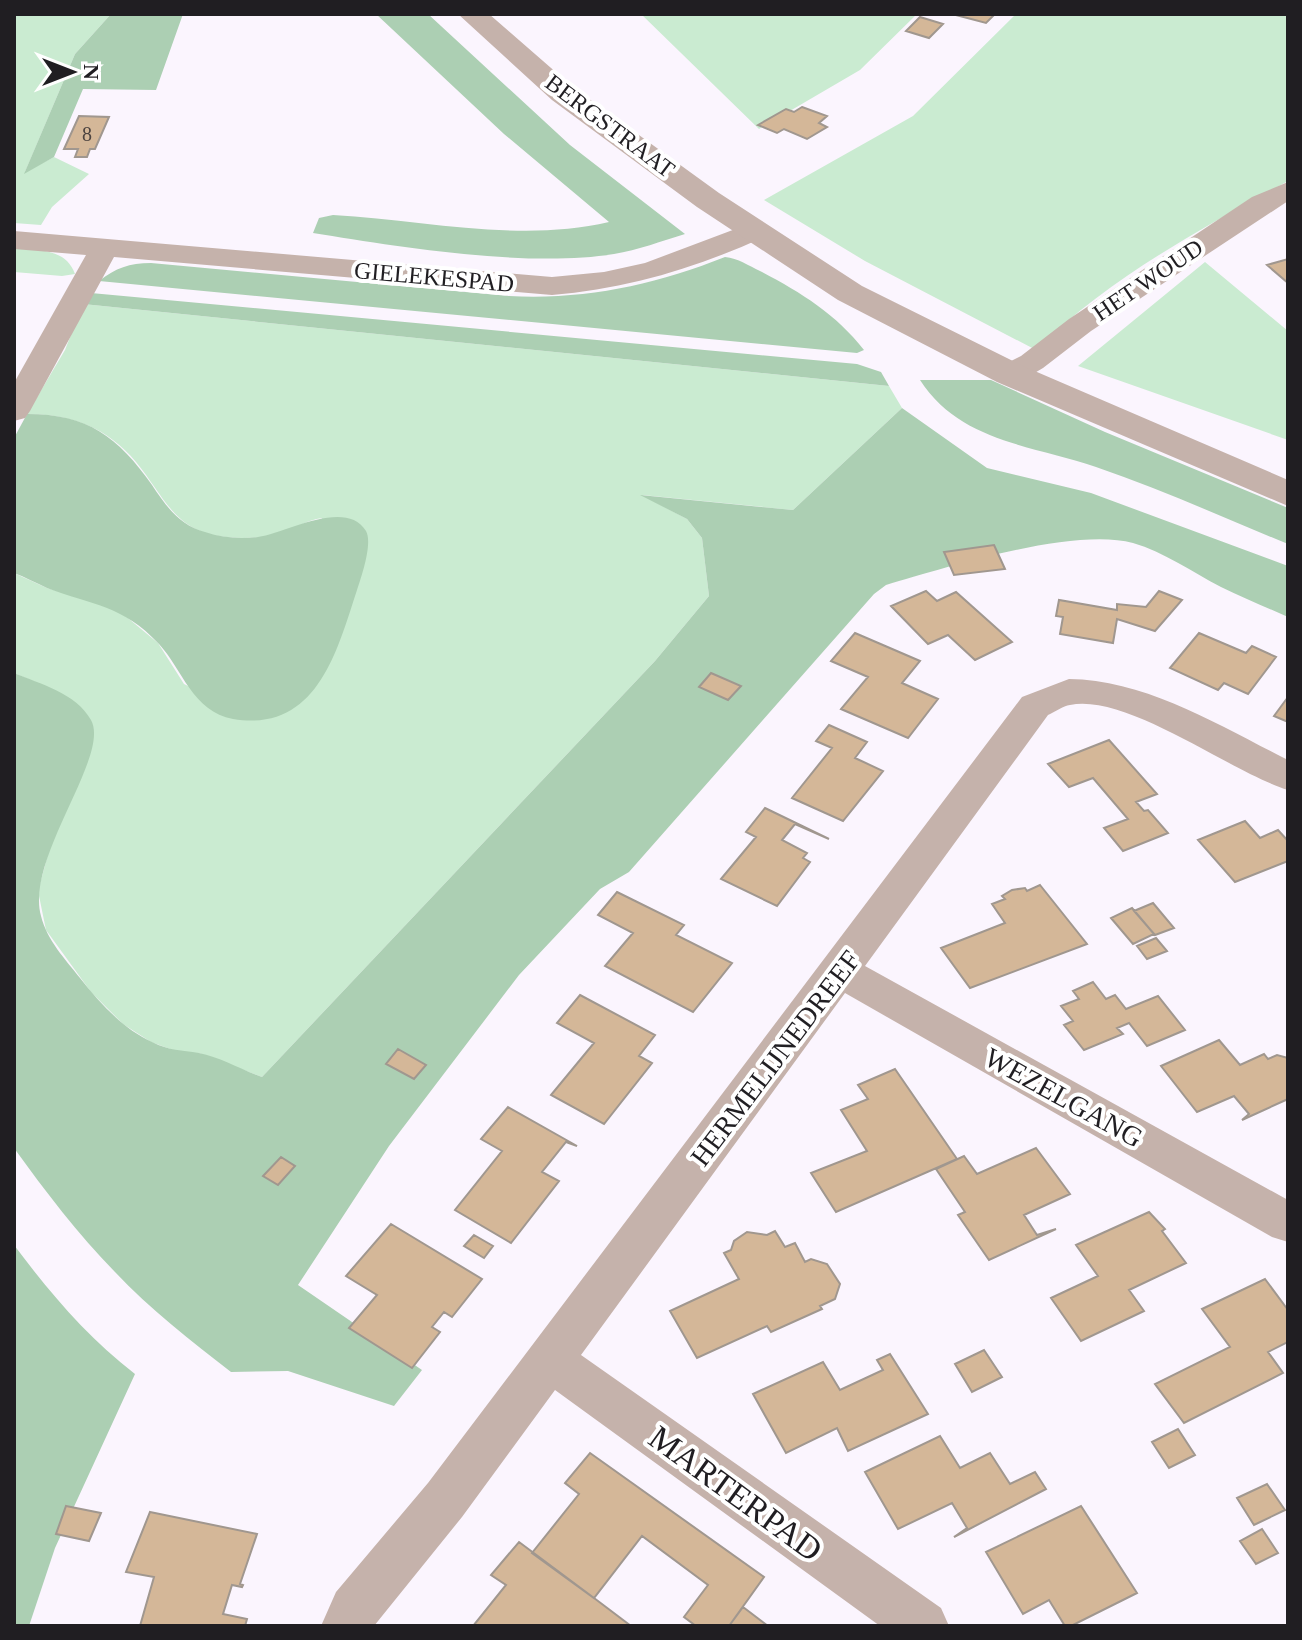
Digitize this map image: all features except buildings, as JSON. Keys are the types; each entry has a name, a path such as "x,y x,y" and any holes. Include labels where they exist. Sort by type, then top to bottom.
{"street":[{"name":"BERGSTRAAT","path":"472,14 563,94 754,231"},
{"name":"HET WOUD","path":"1010,374 1032,362 1080,325 1262,203 1288,190"},
{"name":"GIELEKESPAD","path":"14,240 552,286 592,284 633,277 722,246 754,231"},
{"path":"754,231 850,293 1010,374 1288,494"},
{"path":"14,411 105,247"},
{"name":"HERMELIJNEDREEF","path":"347,1626 354,1610 445,1500 1035,706 1068,692 1101,693 1130,700 1288,776"},
{"name":"WEZELGANG","path":"840,971 1288,1223"},
{"name":"MARTERPAD","path":"549,1359 923,1626"}],"green space":[{"path":"14,14 111,14 75,54 25,172 54,157 89,174 52,207 41,225 14,223"},
{"path":"111,14 183,14 156,90 83,89 54,157 24,174 75,54"},
{"path":"376,14 428,14 570,145 685,234 614,254 543,259 464,254 313,233 319,218 333,215 506,230 575,228 609,222 504,134"},
{"path":"641,14 917,14 860,70 759,129"},
{"path":"1016,14 1288,14 1288,181 1188,237 1124,278 1036,350 865,261 764,200 913,116"},
{"path":"14,248 58,255 65,259 75,274 62,276 14,272"},
{"path":"725,257 743,262 803,296 842,325 864,350 857,353 99,281 123,267 151,263 509,296 565,296 646,283"},
{"path":"1205,262 1288,331 1288,440 1078,366"},
{"path":"91,293 857,364 881,372 889,386 83,304"},
{"path":"83,304 889,386 902,408 793,510 642,495 687,519 702,538 709,596 655,661 262,1077 199,1053 181,1053 151,1042 123,1024 91,992 46,930 38,891 50,847 84,771 91,721 65,698 14,673 14,573 47,588 109,606 123,614 158,643 184,684 255,719 322,518 269,536 240,538 208,534 194,528 172,511 136,462 101,432 73,420 27,414 65,350"},
{"path":"920,380 991,380 1105,432 1288,508 1288,544 1120,476 976,429 936,401"},
{"path":"902,408 987,468 1091,493 1288,566 1288,617 1221,587 1156,552 1133,543 1108,539 1078,540 1010,551 886,585 874,594 629,872 600,889 519,975 389,1146 298,1285 422,1370 394,1406 288,1371 231,1372 128,1286 62,1212 14,1148 14,673 57,690 76,703 91,720 94,736 80,783 45,866 39,892 41,916 52,941 103,1005 141,1037 164,1047 215,1057 262,1077 655,661 709,596 702,538 687,519 640,495 793,510"},
{"path":"27,414 67,418 114,441 174,514 196,529 232,538 258,537 315,520 345,517 357,522 366,531 366,560 341,638 319,683 304,700 285,713 262,720 219,715 198,699 159,644 133,621 14,573 14,438"},
{"path":"14,1245 70,1314 135,1374 55,1548 29,1626 14,1626"}]}
